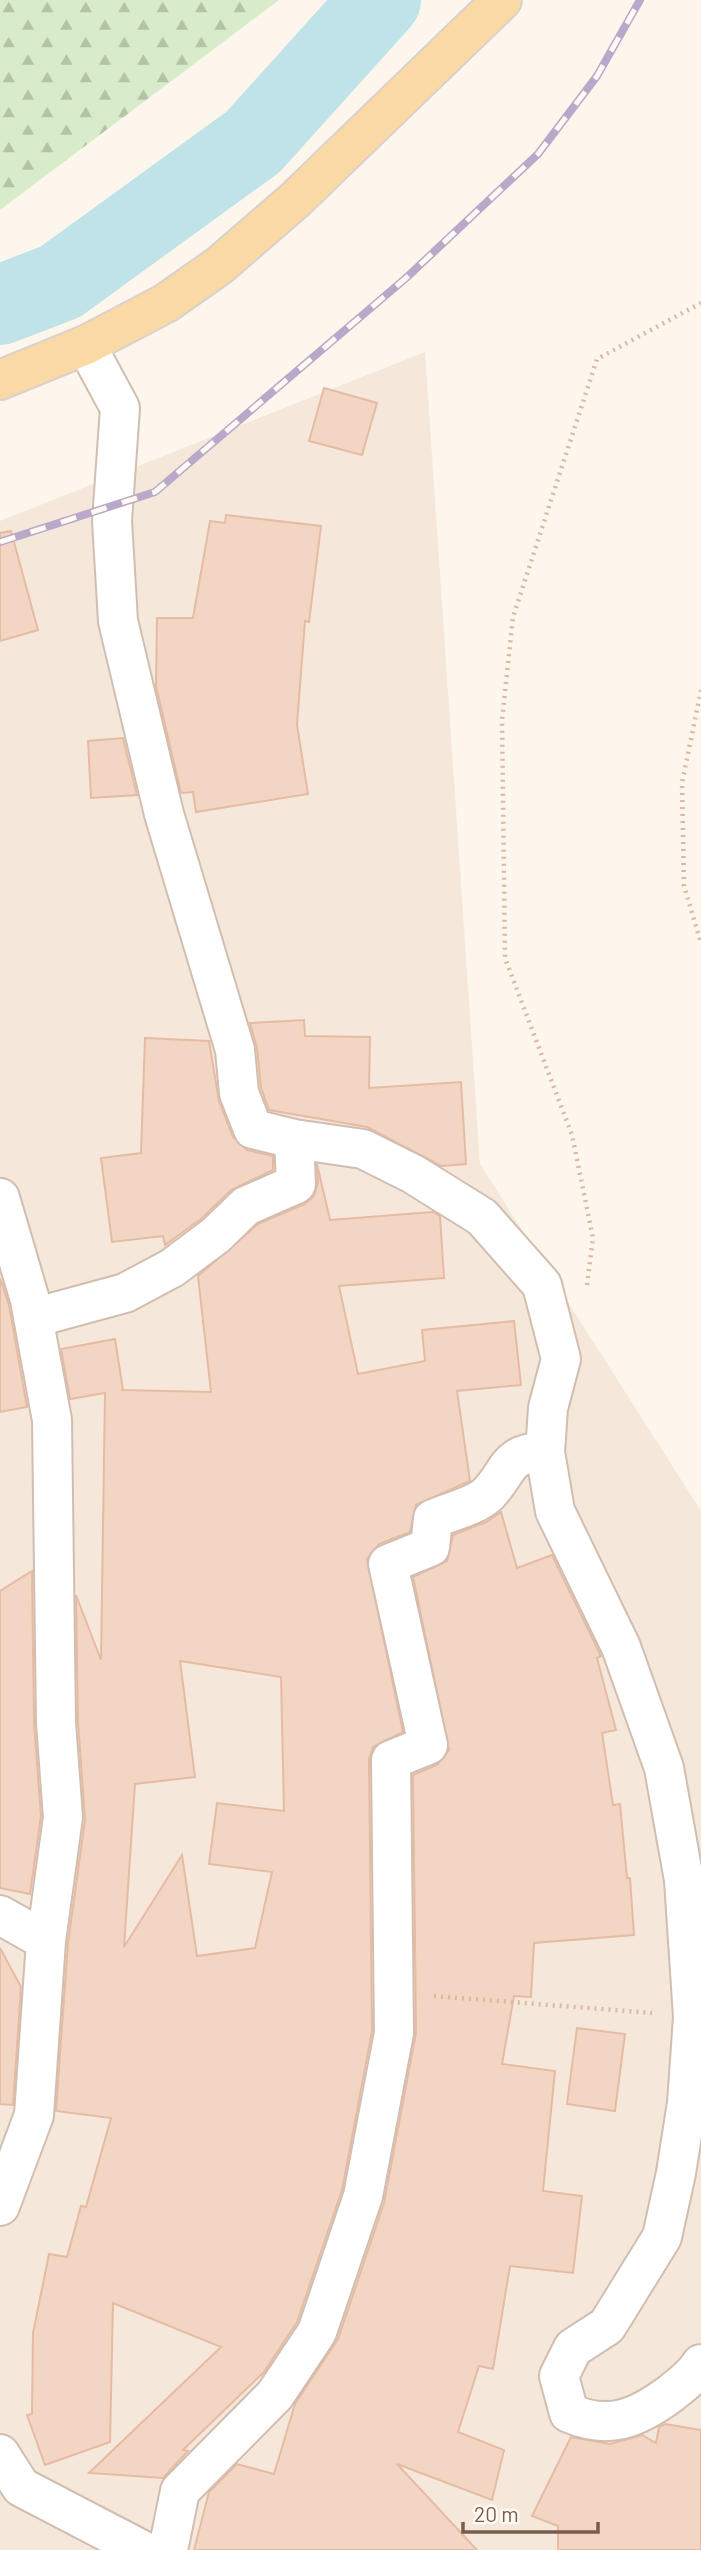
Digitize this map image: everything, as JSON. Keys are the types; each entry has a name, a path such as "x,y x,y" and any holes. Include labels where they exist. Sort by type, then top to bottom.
{"main road":[{"path":"0,380 86,345 166,303 220,265 295,200 502,0"}],"street":[{"path":"86,345 120,408 112,521 118,621 164,814 235,1050 239,1093 253,1129 294,1139 363,1149 413,1174 482,1217 542,1284 561,1359 548,1408 545,1452 555,1511 621,1647 664,1768 684,1880 693,2017 687,2103 662,2237 607,2326 573,2348 559,2376 569,2413 589,2421 618,2421 646,2412 694,2375 701,2364"},
{"path":"33,1318 125,1293 172,1268 216,1235 246,1206 296,1184 294,1139"},
{"path":"0,1198 33,1318 52,1420 56,1723 63,1817 46,1941 34,2115 0,2206"},
{"path":"167,2550 180,2491 275,2395 317,2332 363,2196 394,2033 391,1760 428,1745 388,1564 430,1547 433,1519 487,1495 503,1470 527,1452 545,1452"},
{"path":"0,1915 46,1941"},
{"path":"0,2454 20,2487 142,2550"}],"path":[{"path":"587,1290 593,1238 572,1135 505,958 502,720 506,670 513,617 597,359 701,303"},
{"path":"701,690 682,783 684,886 701,943"},
{"path":"395,1993 693,2017"}],"shaded area":[{"path":"425,352 480,1164 701,1511 701,2550 0,2550 0,521"}],"green space":[{"path":"0,0 279,0 0,210"}],"building":[{"path":"324,388 377,403 362,455 309,441"},
{"path":"226,515 321,526 309,622 305,621 297,725 308,794 196,812 193,792 181,793 156,686 157,618 193,618 210,521 225,523"},
{"path":"11,531 38,630 0,641 0,533"},
{"path":"123,738 137,795 91,798 88,741"},
{"path":"304,1020 305,1036 370,1037 369,1088 461,1082 466,1164 441,1166 367,1127 269,1110 261,1088 257,1048 250,1023"},
{"path":"145,1038 209,1041 219,1101 233,1137 247,1150 273,1156 273,1170 231,1190 202,1218 165,1245 163,1236 112,1242 101,1158 141,1153"},
{"path":"317,1164 330,1220 433,1212 440,1216 444,1278 339,1286 358,1374 425,1361 422,1330 514,1321 521,1385 457,1391 470,1481 416,1505 410,1532 379,1544 367,1559 403,1732 373,1747 369,1759 372,2031 342,2190 297,2322 264,2372 183,2450 188,2451 163,2478 89,2473 221,2347 113,2303 110,2442 45,2465 27,2415 32,2414 33,2333 49,2254 67,2257 81,2206 86,2207 111,2118 56,2111 68,1943 85,1820 78,1722 76,1595 101,1660 105,1393 70,1399 61,1349 115,1339 121,1390 211,1392 198,1276 258,1224 305,1204 314,1196 318,1183","holes":["180,1661 281,1677 284,1811 217,1803 209,1864 272,1872 255,1948 197,1956 182,1855 124,1947 135,1784 195,1777"]},
{"path":"0,1278 9,1305 27,1407 0,1412"},
{"path":"501,1512 517,1568 552,1555 601,1656 597,1658 616,1730 602,1733 613,1805 620,1804 634,1935 534,1943 531,1997 514,1996 502,2064 555,2071 543,2191 582,2196 573,2273 510,2266 493,2369 479,2366 458,2432 504,2450 492,2500 397,2464 477,2550 194,2550 209,2492 237,2464 274,2474 295,2404 338,2339 384,2203 416,2033 413,1775 437,1765 449,1750 413,1577 447,1561 453,1535 486,1522"},
{"path":"32,1571 34,1723 41,1816 30,1894 0,1888 0,1591"},
{"path":"0,1948 21,1987 13,2105 0,2104"},
{"path":"577,2028 625,2034 615,2111 567,2104"},
{"path":"665,2424 701,2430 701,2550 558,2550 558,2526 532,2516 571,2437 610,2444 642,2435 656,2443 659,2427"}],"waterway":[{"path":"0,305 60,282 253,142 381,0"}],"railway":[{"path":"0,542 155,492 406,278 538,154 597,76 640,0"}]}
